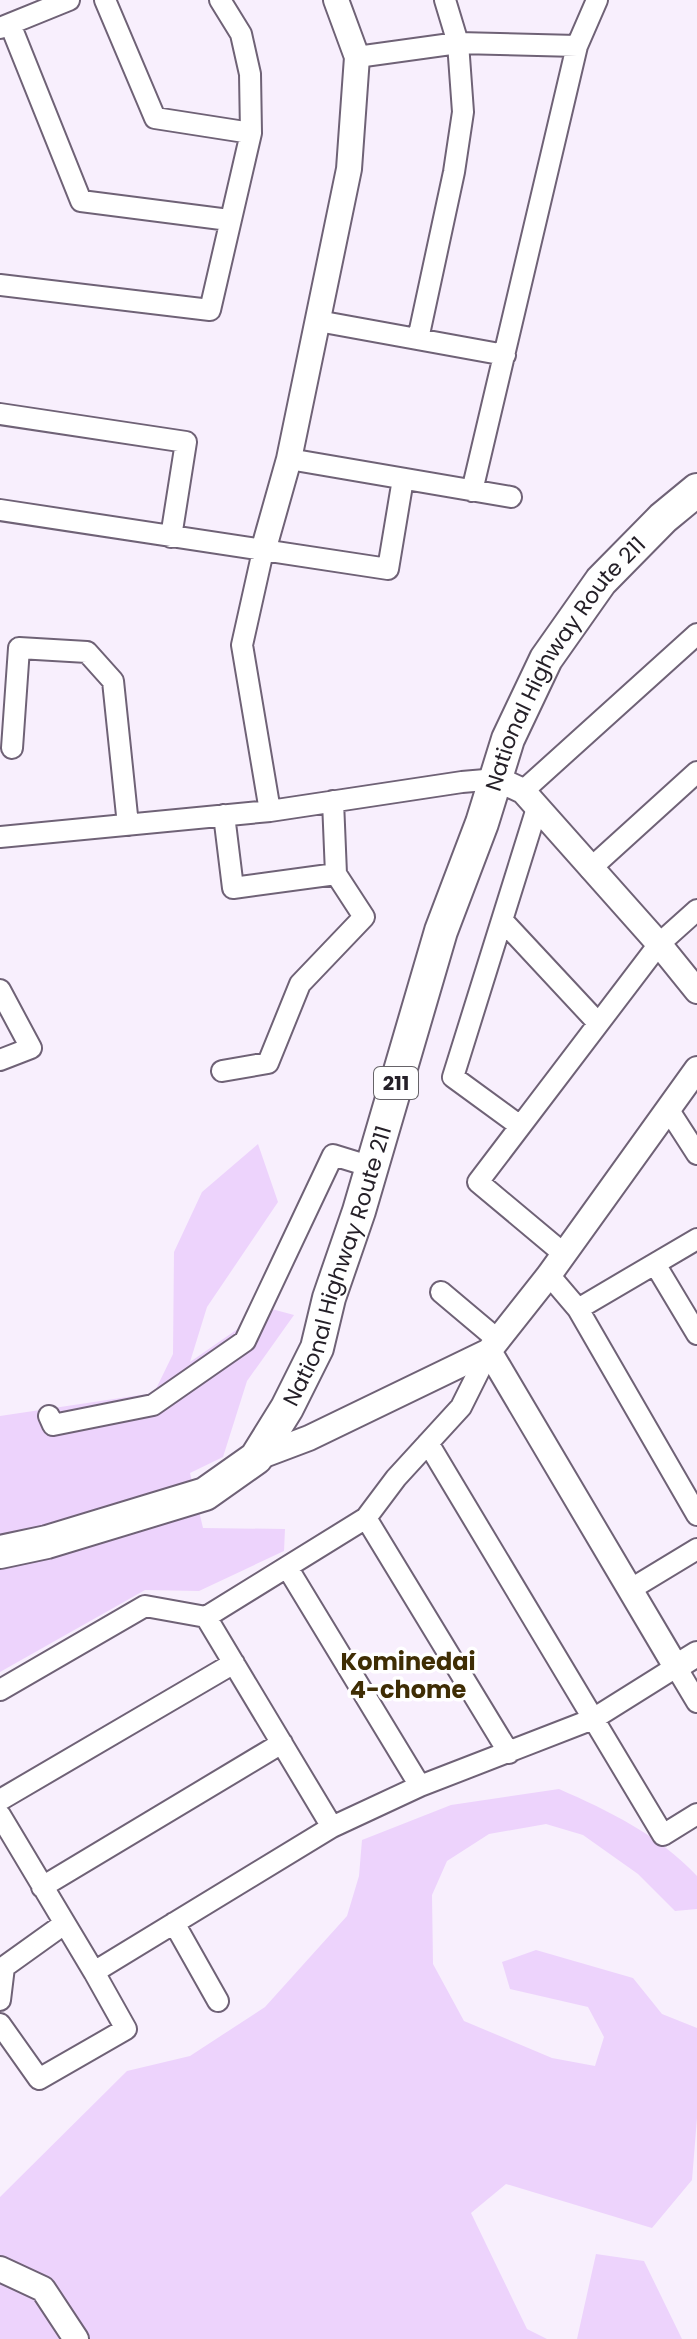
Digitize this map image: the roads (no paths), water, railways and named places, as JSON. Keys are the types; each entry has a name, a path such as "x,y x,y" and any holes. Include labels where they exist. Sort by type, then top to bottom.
{"highway":[{"name":"National Highway Route 211","path":"0,1552 61,1538 205,1494 256,1458 287,1408 317,1348 329,1298 372,1167 441,931 519,793 508,739 546,659 601,581 663,518 697,490"}],"street":[{"path":"69,0 5,26 81,201 229,220"},
{"path":"105,0 155,118 251,133"},
{"path":"0,285 210,310 251,133 250,74 241,34 220,0"},
{"path":"270,811 242,645 263,551 289,459 349,169 357,57 336,0"},
{"path":"418,339 454,172 463,112 458,43 445,0"},
{"path":"472,491 577,46 597,0"},
{"path":"357,57 458,43 577,46"},
{"path":"318,321 505,355"},
{"path":"0,414 186,442 171,537"},
{"path":"289,459 511,497"},
{"path":"0,510 388,569 403,479"},
{"path":"520,1126 453,1077 502,920 519,793 697,634"},
{"path":"12,748 19,648 87,652 113,681 128,825"},
{"path":"590,869 697,772"},
{"path":"0,837 270,811 462,782 519,793 659,944 697,991"},
{"path":"222,1071 268,1063 300,984 364,917 336,874 333,801"},
{"path":"224,815 233,888 336,874"},
{"path":"564,1254 478,1182 659,944 697,910"},
{"path":"502,920 598,1023"},
{"path":"0,990 31,1048 0,1060"},
{"path":"0,1690 145,1606 206,1617 366,1518 396,1478 461,1407 494,1346 697,1069"},
{"path":"668,1109 697,1154"},
{"path":"49,1416 53,1425 153,1405 245,1341 333,1155 372,1167"},
{"path":"578,1309 697,1239"},
{"path":"655,1264 697,1334"},
{"path":"549,1275 578,1309 697,1515"},
{"path":"441,1292 494,1346 697,1702"},
{"path":"256,1458 309,1438 494,1346"},
{"path":"428,1443 663,1835 697,1814"},
{"path":"366,1518 509,1753"},
{"path":"631,1589 697,1549"},
{"path":"287,1567 420,1786"},
{"path":"206,1617 332,1827"},
{"path":"94,1972 332,1827 420,1786 593,1719 697,1654"},
{"path":"0,1800 234,1663"},
{"path":"42,1887 282,1743"},
{"path":"0,1815 126,2029 39,2079 0,2024"},
{"path":"174,1923 218,2001"},
{"path":"0,2000 4,1967 64,1924"},
{"path":"0,2269 43,2289 76,2339"}],"district":[{"name":"Kominedai 4-chome","path":"408,1675"}]}
